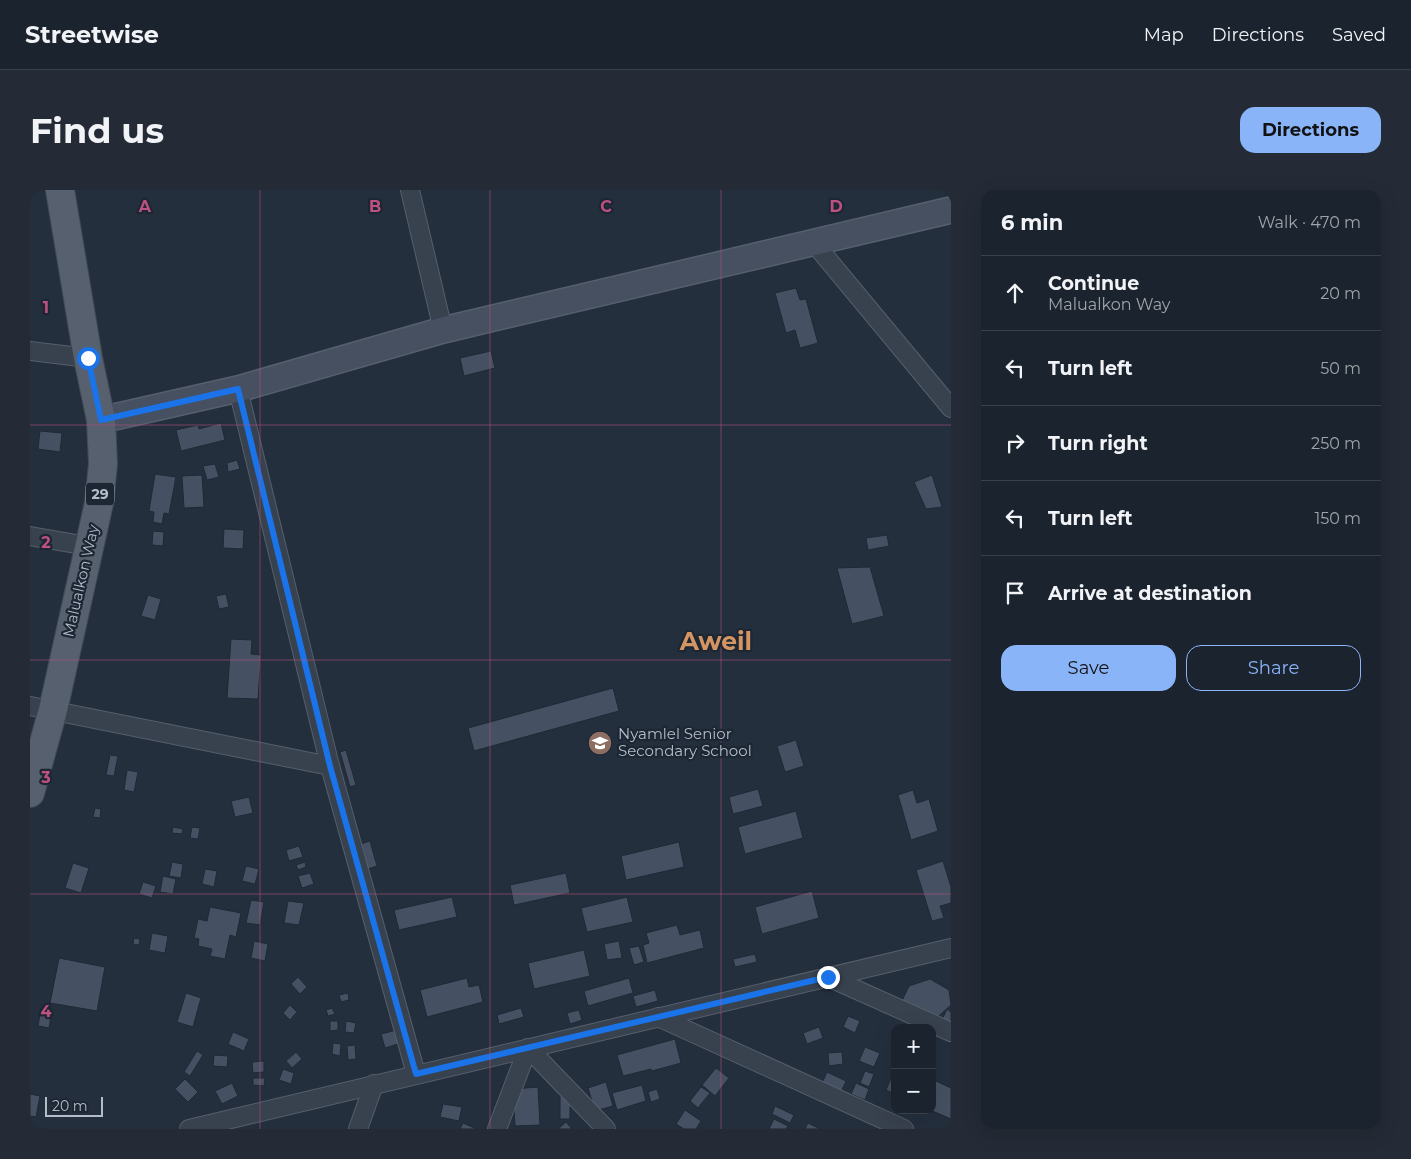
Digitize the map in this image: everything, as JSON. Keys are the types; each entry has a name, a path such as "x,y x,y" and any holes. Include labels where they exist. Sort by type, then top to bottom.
{"main road":[{"name":"Malualkon Way","path":"30,793 41,708 99,503 103,464 101,420 88,358 60,190"},
{"path":"101,420 238,389 443,330 951,210"}],"street":[{"path":"410,190 443,330"},
{"path":"814,243 951,408"},
{"path":"30,351 88,358"},
{"path":"238,389 330,766 416,1074"},
{"path":"30,536 88,546"},
{"path":"41,708 330,766"},
{"path":"189,1129 224,1125 374,1084 951,948"},
{"path":"828,977 951,1032"},
{"path":"658,1017 904,1129"},
{"path":"497,1129 528,1048"},
{"path":"528,1048 606,1129"},
{"path":"358,1129 374,1084"}],"building":[{"path":"796,288 800,300 806,299 818,343 800,348 795,330 786,333 775,293"},
{"path":"491,351 495,368 464,376 460,358"},
{"path":"221,423 225,440 181,451 176,430 198,425 199,429"},
{"path":"40,431 62,433 60,452 38,449"},
{"path":"237,460 240,469 228,472 227,463"},
{"path":"215,464 219,477 207,480 203,466"},
{"path":"155,474 176,477 169,514 164,513 162,524 153,522 154,512 149,511"},
{"path":"202,475 204,507 184,508 182,476"},
{"path":"932,475 942,507 926,509 914,482"},
{"path":"224,529 244,530 243,549 223,548"},
{"path":"153,531 164,532 163,546 152,545"},
{"path":"887,535 889,546 868,550 866,538"},
{"path":"870,567 884,616 852,624 837,568"},
{"path":"226,594 229,607 219,609 216,596"},
{"path":"148,595 161,599 155,620 141,616"},
{"path":"231,639 252,640 251,654 261,655 258,699 227,698"},
{"path":"613,688 619,711 474,751 468,728"},
{"path":"796,740 804,766 785,772 777,746"},
{"path":"346,750 356,785 350,787 340,752"},
{"path":"110,755 118,756 114,776 106,775"},
{"path":"127,770 138,772 134,792 124,790"},
{"path":"758,789 763,806 733,814 729,797"},
{"path":"913,790 917,803 929,799 938,831 911,840 898,795"},
{"path":"249,797 253,813 235,817 231,801"},
{"path":"95,808 101,809 100,818 93,817"},
{"path":"796,811 803,838 745,854 738,827"},
{"path":"173,827 183,829 182,834 172,833"},
{"path":"192,827 200,828 198,839 190,838"},
{"path":"370,841 377,866 368,869 361,844"},
{"path":"679,842 684,867 626,880 621,856"},
{"path":"299,846 303,857 289,861 286,850"},
{"path":"943,861 951,887 951,903 940,906 944,918 932,921 916,870"},
{"path":"172,862 183,864 181,878 169,876"},
{"path":"305,862 306,867 298,870 296,865"},
{"path":"73,863 89,868 81,893 65,888"},
{"path":"246,866 259,869 255,884 242,881"},
{"path":"205,869 217,871 214,887 202,884"},
{"path":"310,873 314,884 302,888 298,876"},
{"path":"566,873 570,893 514,905 510,885"},
{"path":"163,876 176,879 173,894 160,892"},
{"path":"143,882 156,886 152,898 139,894"},
{"path":"812,891 819,918 762,934 755,907"},
{"path":"452,897 457,917 399,930 394,910"},
{"path":"627,897 633,922 587,932 581,908"},
{"path":"251,900 264,902 260,925 246,923"},
{"path":"288,901 304,903 299,925 284,923"},
{"path":"210,907 241,913 236,937 230,935 225,959 210,956 212,949 198,946 199,939 194,938 198,919 207,921"},
{"path":"677,925 680,935 700,930 704,948 647,963 643,945 649,943 646,933"},
{"path":"152,933 168,936 165,953 149,950"},
{"path":"134,938 140,939 139,945 133,944"},
{"path":"254,941 268,944 265,961 251,958"},
{"path":"619,941 622,958 607,960 604,944"},
{"path":"639,946 644,962 634,965 629,948"},
{"path":"584,950 590,976 534,989 528,963"},
{"path":"755,954 757,962 735,967 733,959"},
{"path":"59,958 105,967 97,1011 50,1003"},
{"path":"298,977 307,987 300,994 291,984"},
{"path":"467,978 469,987 479,985 483,1002 427,1017 420,990"},
{"path":"629,978 633,993 588,1006 584,991"},
{"path":"930,979 949,990 951,1005 933,1021 899,1007 909,986"},
{"path":"655,990 658,1001 636,1007 633,996"},
{"path":"186,993 201,998 193,1027 177,1022"},
{"path":"348,993 349,1000 341,1002 339,995"},
{"path":"290,1005 297,1012 290,1020 283,1013"},
{"path":"332,1008 335,1014 328,1016 326,1010"},
{"path":"521,1008 524,1017 499,1024 497,1015"},
{"path":"41,1009 52,1011 49,1028 38,1026"},
{"path":"947,1009 951,1012 951,1021 946,1028 940,1024"},
{"path":"579,1010 582,1020 570,1024 567,1013"},
{"path":"848,1016 860,1021 855,1033 843,1027"},
{"path":"330,1021 338,1021 338,1030 330,1031"},
{"path":"346,1021 356,1023 354,1033 345,1032"},
{"path":"819,1027 823,1038 807,1044 803,1033"},
{"path":"401,1029 404,1042 385,1048 381,1034"},
{"path":"233,1032 249,1039 244,1051 228,1044"},
{"path":"675,1039 681,1063 623,1076 617,1055"},
{"path":"333,1043 341,1044 340,1056 332,1054"},
{"path":"355,1045 356,1059 348,1060 347,1046"},
{"path":"865,1047 880,1053 874,1067 859,1061"},
{"path":"197,1051 203,1055 190,1076 184,1072"},
{"path":"296,1052 302,1059 292,1068 286,1061"},
{"path":"842,1052 843,1064 829,1066 828,1053"},
{"path":"214,1055 228,1056 227,1067 213,1066"},
{"path":"264,1061 264,1072 253,1073 252,1062"},
{"path":"716,1068 729,1078 715,1096 702,1085"},
{"path":"283,1069 294,1073 291,1084 279,1080"},
{"path":"865,1071 874,1074 869,1087 860,1083"},
{"path":"827,1072 846,1081 841,1092 822,1083"},
{"path":"253,1078 265,1078 264,1086 253,1085"},
{"path":"891,1078 891,1092 886,1090"},
{"path":"185,1079 198,1092 188,1102 175,1089"},
{"path":"936,1081 951,1088 951,1119 936,1113"},
{"path":"606,1082 613,1106 595,1111 588,1088"},
{"path":"232,1083 238,1096 222,1104 215,1091"},
{"path":"856,1083 869,1089 865,1100 851,1094"},
{"path":"642,1085 646,1101 617,1110 612,1093"},
{"path":"538,1087 540,1125 515,1126 513,1089"},
{"path":"701,1087 710,1093 698,1108 690,1101"},
{"path":"657,1089 660,1099 651,1102 648,1092"},
{"path":"30,1094 40,1096 36,1117 30,1116"},
{"path":"560,1095 570,1095 570,1119 560,1119"},
{"path":"443,1104 462,1107 459,1121 440,1117"},
{"path":"775,1106 794,1115 790,1123 772,1114"},
{"path":"685,1110 701,1121 696,1129 684,1129 676,1124"},
{"path":"774,1119 788,1126 786,1129 769,1129"},
{"path":"566,1122 572,1129 558,1129"},
{"path":"463,1123 477,1129 460,1129"},
{"path":"808,1123 820,1129 805,1129"}],"place":[{"name":"Nyamlel Senior Secondary School","path":"600,743"}],"district":[{"name":"Aweil","path":"716,641"}],"route":[{"path":"88,358 101,420 238,389 330,766 416,1074 828,977"}]}
